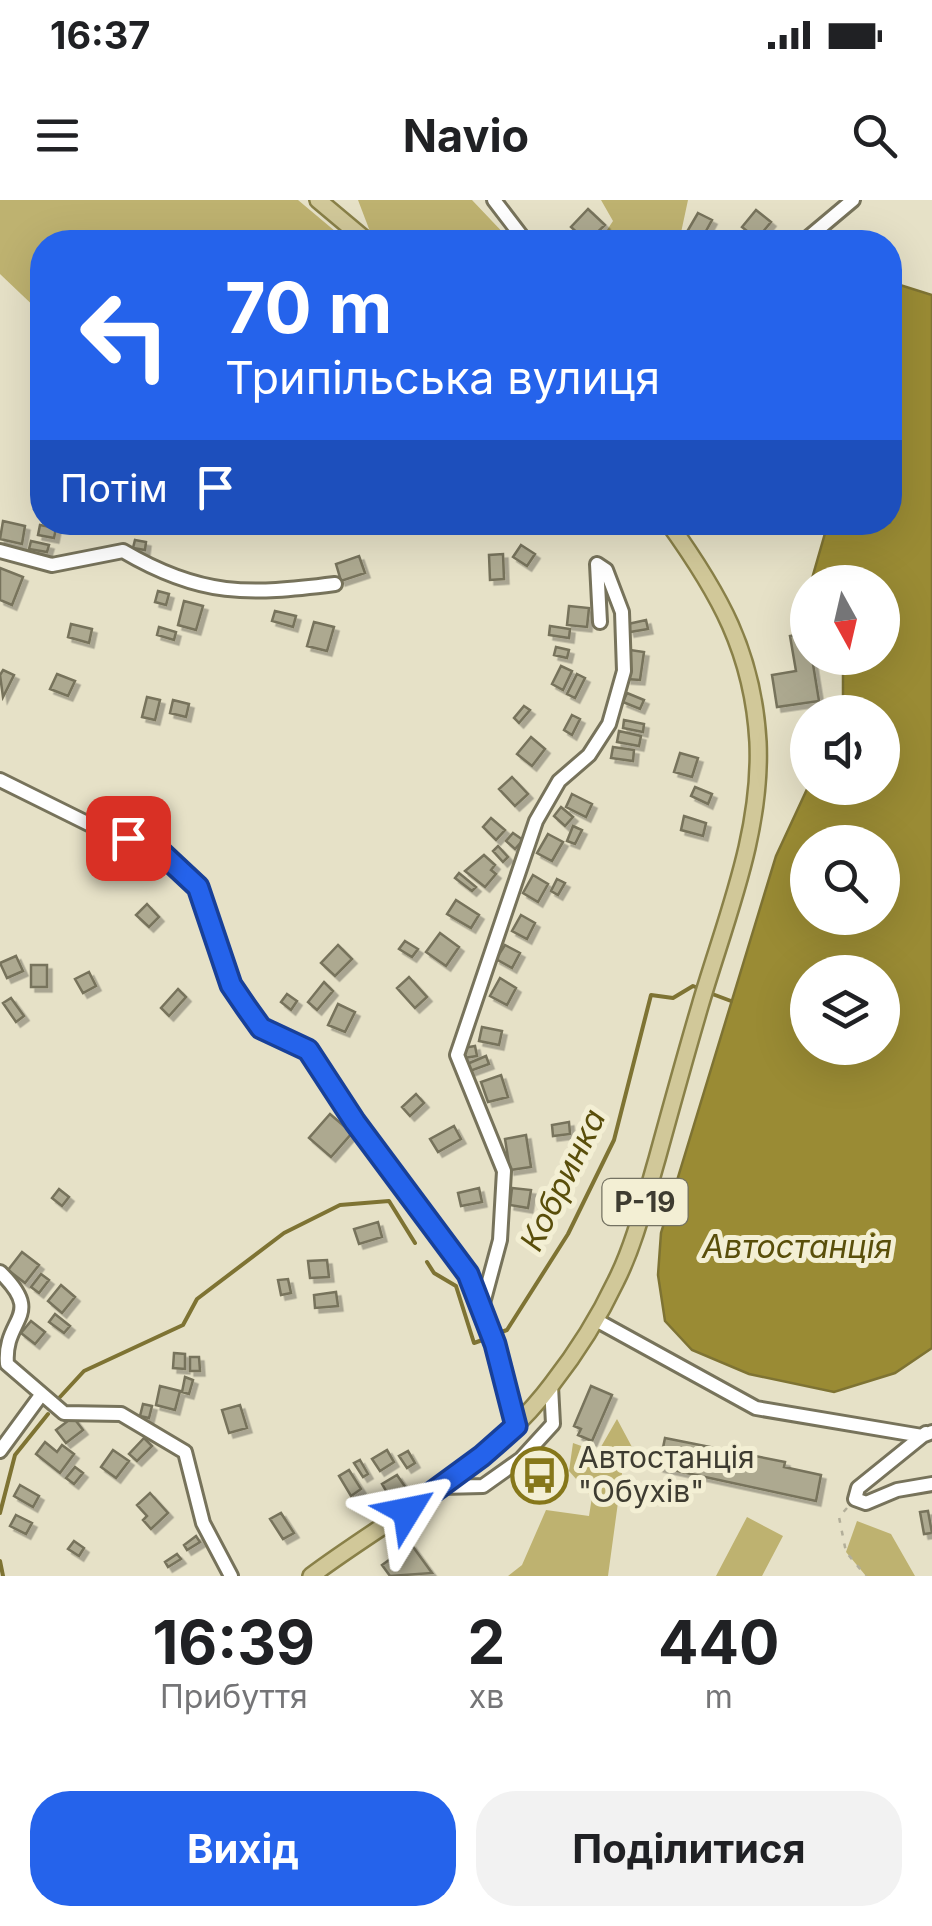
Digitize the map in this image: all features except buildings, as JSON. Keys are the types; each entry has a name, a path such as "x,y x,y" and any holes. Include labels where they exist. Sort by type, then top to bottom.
{"main road":[{"path":"318,200 354,230"},
{"name":"Р-19","path":"311,1576 441,1487 516,1426 551,1386 596,1320 618,1278 645,1200 737,888 757,802 758,741 750,682 736,636 714,587 678,535"}],"street":[{"path":"494,200 517,230"},
{"path":"818,230 854,200"},
{"path":"0,551 52,565 123,551 155,570 217,590 270,592 335,584"},
{"path":"482,1307 500,1240 504,1171 457,1055 536,821 559,781 589,755 609,724 614,707 624,671 622,612 606,570 597,564 600,622"},
{"path":"0,780 103,831 152,844 198,887 231,985 261,1028 308,1050 355,1122 468,1274 495,1344 516,1426"},
{"path":"0,1272 20,1291 22,1310 6,1350 7,1364 64,1413 121,1414 185,1452 204,1523 231,1576"},
{"path":"596,1320 756,1408 929,1432"},
{"path":"441,1487 483,1486 521,1459 553,1424 551,1386"},
{"path":"0,1451 41,1394"},
{"path":"929,1432 858,1488 855,1499 866,1503 897,1490 932,1484"}],"path":[{"path":"855,1499 840,1517 846,1552 866,1576"}],"shaded area":[{"path":"0,200 298,200 334,230 30,230 30,303 0,274"},
{"path":"358,200 472,200 501,230 369,230"},
{"path":"601,200 688,200 682,230 607,230 613,221"},
{"path":"617,1419 632,1447 622,1473 608,1576 508,1576 522,1565 546,1510 589,1516 592,1497 569,1471 573,1443 598,1452"},
{"path":"747,1517 783,1536 762,1576 716,1576"},
{"path":"857,1521 891,1534 915,1576 866,1576 846,1552"}],"water":[{"name":"Автостанція","path":"902,286 932,295 932,1348 895,1373 834,1392 749,1374 692,1350 665,1321 658,1275 661,1233 776,856 790,826 790,935 900,935 900,825 790,825 800,805 900,805 900,695 843,695 843,675 900,675 900,565 816,565 825,535 902,535"}],"waterway":[{"name":"Кобринка","path":"496,1334 507,1330 568,1234 614,1140 651,995 673,998 693,986 698,988"},
{"name":"Кобринка","path":"707,992 731,1001"},
{"name":"Кобринка","path":"60,1397 84,1371 183,1325 197,1299 284,1233 340,1205 389,1201 415,1243"},
{"name":"Кобринка","path":"427,1262 434,1273 456,1286 474,1343 488,1338"},
{"name":"Кобринка","path":"0,1513 15,1455 48,1414"},
{"name":"Кобринка","path":"0,1561 3,1576"}],"place":[{"name":"Автостанція \"Обухів\"","path":"539,1475"}],"route":[{"path":"128,838 152,844 198,887 231,985 261,1028 308,1050 355,1122 468,1274 482,1307 516,1426 407,1511"}]}
